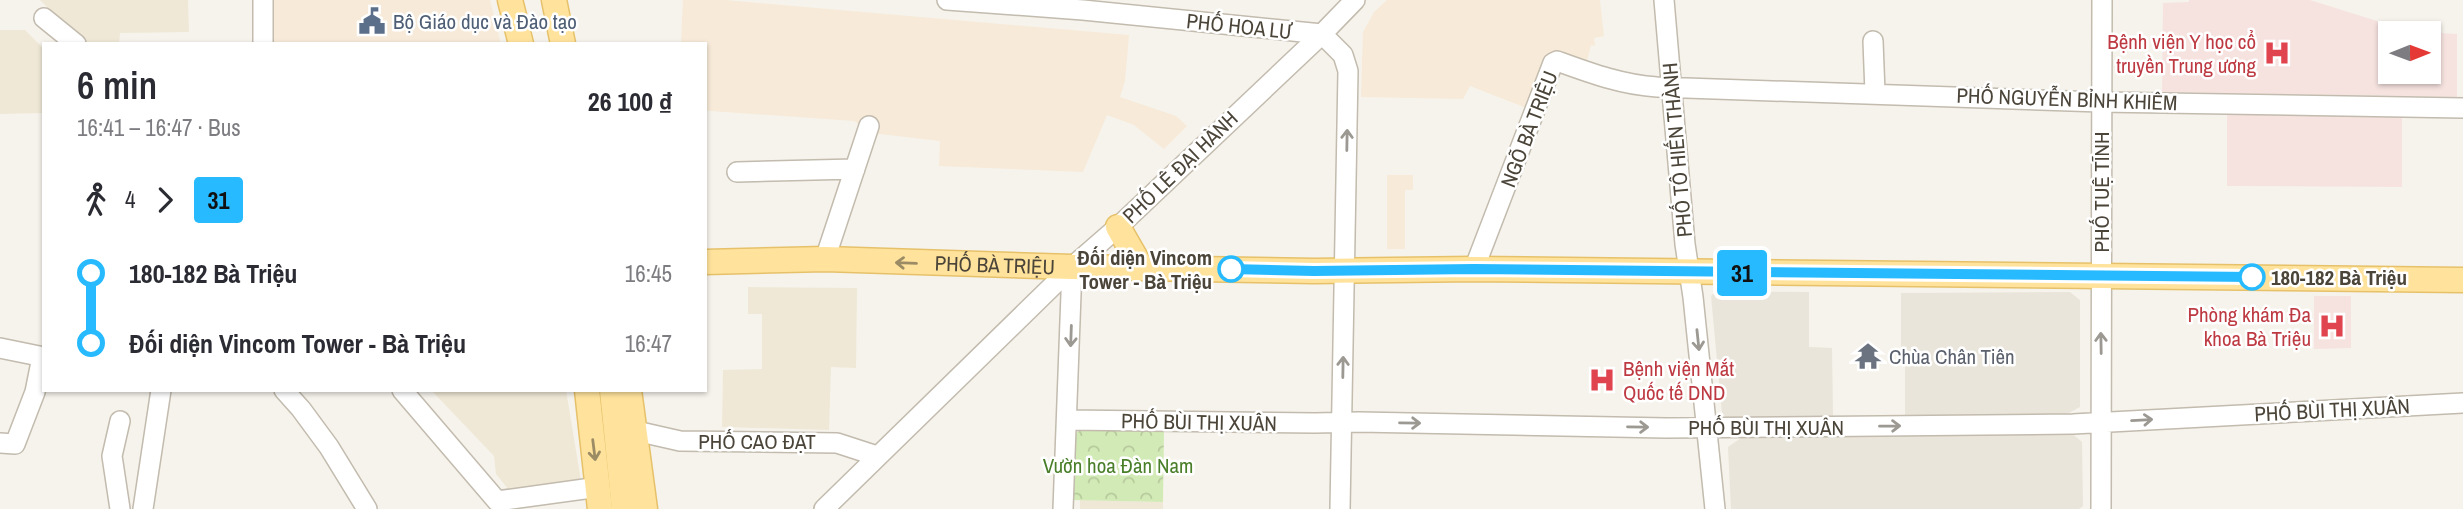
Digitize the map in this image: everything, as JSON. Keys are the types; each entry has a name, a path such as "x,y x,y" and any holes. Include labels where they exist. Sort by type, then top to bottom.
{"main road":[{"path":"510,0 520,42"},
{"path":"554,0 563,42"},
{"path":"1118,227 1141,267"},
{"name":"PHỐ BÀ TRIỆU","path":"707,262 825,260 1345,271 1474,269 2463,280"},
{"path":"587,392 599,498"},
{"path":"602,392 617,451"},
{"path":"612,392 624,509"},
{"path":"629,392 645,509"}],"street":[{"path":"263,0 263,42"},
{"name":"PHỐ HOA LƯ","path":"947,0 1083,10 1322,34"},
{"name":"PHỐ LÊ ĐẠI HÀNH","path":"824,509 1072,267 1118,227 1355,0"},
{"name":"PHỐ TÔ HIẾN THÀNH","path":"1664,0 1689,272 1715,509"},
{"name":"PHỐ TUỆ TĨNH","path":"2101,509 2102,0"},
{"path":"44,18 74,42"},
{"path":"1322,34 1343,55 1348,71 1340,509"},
{"path":"1873,41 1875,93"},
{"name":"NGÕ BÀ TRIỆU","path":"1474,269 1553,63 1557,61 1636,86 1672,87"},
{"name":"PHỐ NGUYỄN BỈNH KHIÊM","path":"1672,87 2101,102 2463,108"},
{"path":"825,260 869,126"},
{"path":"737,172 855,169"},
{"path":"1063,509 1072,267"},
{"path":"0,348 42,357"},
{"path":"0,443 15,444 35,392 42,361"},
{"path":"143,509 160,392"},
{"path":"286,392 329,447 360,507"},
{"path":"404,392 497,502 599,498"},
{"name":"PHỐ BÙI THỊ XUÂN","path":"1068,420 1707,427 2102,422 2463,403"},
{"path":"120,421 112,456 120,509"},
{"name":"PHỐ CAO ĐẠT","path":"636,431 680,441 837,443 877,456"}],"shaded area":[{"path":"40,0 188,0 189,32 120,33 119,42 82,42"},
{"path":"263,0 490,0 500,42 263,42"},
{"path":"683,0 725,0 1129,35 1125,81 1120,97 1176,116 1187,126 1164,149 1134,125 1107,115 1083,172 939,166 940,141 871,133 854,121 707,110 707,42 681,42"},
{"path":"1387,0 1600,0 1604,36 1594,38 1595,46 1591,45 1586,65 1553,55 1532,110 1470,86 1463,99 1361,97 1363,32 1374,12"},
{"name":"Bệnh viện Y học cổ truyền Trung ương","path":"2189,0 2310,0 2378,21 2378,84 2441,84 2441,33 2457,34 2457,97 2162,92 2163,3"},
{"path":"0,30 25,30 42,47 42,113 0,114"},
{"name":"Bệnh viện Y học cổ truyền Trung ương","path":"2227,114 2402,116 2402,187 2227,186"},
{"path":"1387,175 1413,175 1413,190 1405,190 1405,249 1387,249"},
{"path":"748,287 857,288 856,368 831,367 829,430 722,427 723,370 762,369 762,314 748,314"},
{"path":"1716,291 1809,292 1809,347 1832,348 1833,417 1727,418 1722,414 1711,296"},
{"path":"2070,292 2080,300 2080,407 2067,414 1905,416 1905,351 1901,351 1901,293"},
{"name":"Phòng khám Đa khoa Bà Triệu","path":"2314,296 2351,296 2351,348 2314,349"},
{"path":"433,392 566,392 581,481 513,495 496,474 494,456"},
{"path":"2070,432 2082,442 2083,506 2079,509 1731,509 1728,447 1741,438"},
{"path":"1080,500 1163,502 1163,509 1080,509"}],"green space":[{"name":"Vườn hoa Đàn Nam","path":"1087,428 1164,429 1163,502 1071,500 1075,438 1077,432"}],"bus line":[{"name":"31","path":"1231,269 2252,277"}],"place":[{"name":"Bộ Giáo dục và Đào tạo","path":"372,21"},
{"name":"Bệnh viện Y học cổ truyền Trung ương","path":"2277,53"},
{"name":"Đối diện Vincom Tower - Bà Triệu","path":"1231,269"},
{"name":"180-182 Bà Triệu","path":"2252,277"},
{"name":"Phòng khám Đa khoa Bà Triệu","path":"2332,326"},
{"name":"Chùa Chân Tiên","path":"1868,356"},
{"name":"Bệnh viện Mắt Quốc tế DND","path":"1602,380"}]}
